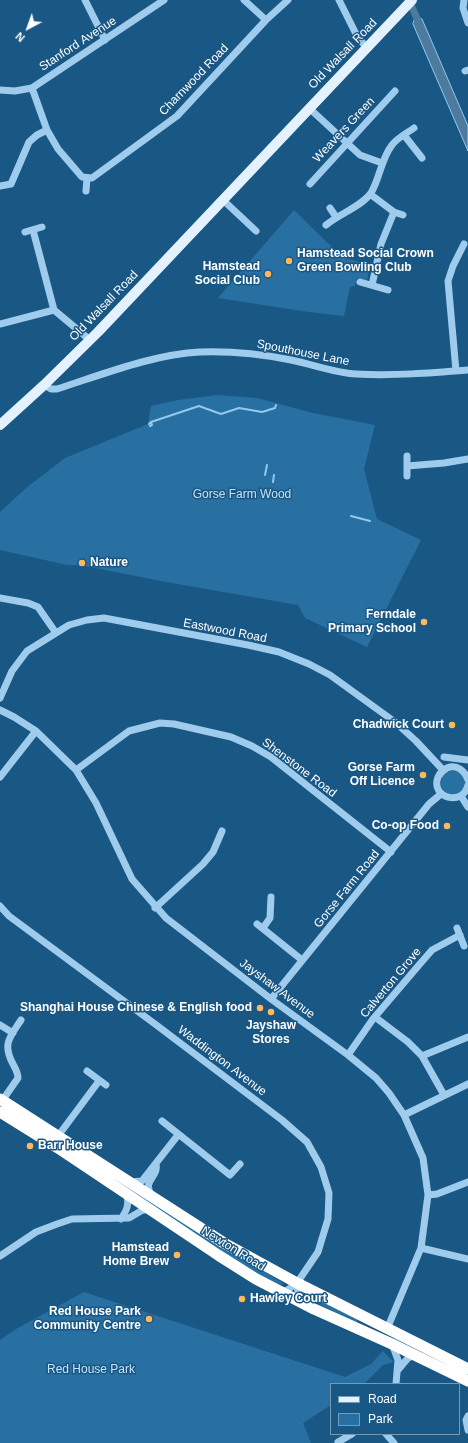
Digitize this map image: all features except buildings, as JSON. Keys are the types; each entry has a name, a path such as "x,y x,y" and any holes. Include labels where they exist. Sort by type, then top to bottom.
{"highway":[{"name":"Newton Road","path":"1,1100 224,1243 297,1283 468,1369"},
{"name":"Newton Road","path":"0,1112 58,1148 218,1256 256,1279 314,1309 392,1344 468,1381"}],"main road":[{"name":"Old Walsall Road","path":"0,425 90,340 412,0"}],"street":[{"path":"85,0 104,40"},
{"name":"Stanford Avenue","path":"0,90 15,91 32,88 164,0"},
{"path":"244,0 266,20"},
{"name":"Charnwood Road","path":"87,178 92,178 177,116 266,20 288,0"},
{"path":"339,0 357,36 366,47"},
{"path":"464,0 463,8 468,23"},
{"path":"32,88 47,130 58,149 82,177 87,178 86,191"},
{"name":"Weavers Green","path":"310,184 395,91"},
{"name":"Old Walsall Road","path":"309,108 360,155 382,163"},
{"path":"326,225 336,217 362,202 370,194 385,156 393,144 414,128"},
{"path":"0,186 11,184 28,142 47,130"},
{"path":"404,135 422,158"},
{"path":"370,194 394,212 402,214"},
{"path":"223,200 256,231"},
{"path":"330,208 336,217"},
{"path":"372,285 381,244 394,212"},
{"path":"25,232 42,227"},
{"path":"33,230 54,310 90,340"},
{"path":"456,371 448,281 464,244"},
{"path":"360,282 388,290"},
{"path":"0,324 54,310"},
{"name":"Spouthouse Lane","path":"44,385 51,389 57,389 158,358 202,352 240,353 291,360 355,374 407,374 468,370"},
{"path":"407,456 407,476"},
{"path":"407,466 444,463 468,459"},
{"path":"0,598 28,603 38,607 56,633"},
{"name":"Eastwood Road","path":"0,698 12,671 27,651 69,625 87,620 104,618 279,652 309,664 330,675 395,722 416,741 443,770"},
{"name":"Jayshaw Avenue","path":"0,710 14,717 36,732 76,770 96,803 132,880 156,908 166,918 348,1055 376,1078 404,1115 423,1158 428,1195 421,1248 387,1329"},
{"name":"Shenstone Road","path":"76,770 129,731 149,725 160,723 174,724 231,737 252,746 271,757 391,852"},
{"path":"0,777 36,732"},
{"path":"444,757 468,760"},
{"path":"467,775 459,768 447,768 440,774 437,784 441,794 447,798 454,799 465,793 468,786"},
{"name":"Gorse Farm Road","path":"272,999 429,804 441,794"},
{"path":"461,796 468,807"},
{"path":"156,908 203,864 213,852 222,831"},
{"path":"271,898 270,918 260,926 302,960"},
{"name":"Waddington Avenue","path":"0,906 9,916 282,1120 306,1142 321,1167 329,1192 328,1219 318,1252 297,1283"},
{"name":"Calverton Grove","path":"348,1055 375,1016 432,950 459,931 464,946"},
{"path":"375,1016 408,1042 422,1056 444,1095"},
{"path":"1,1100 18,1078 18,1074 7,1049 9,1040 21,1020"},
{"path":"0,1025 13,1033"},
{"path":"422,1056 468,1037"},
{"path":"87,1071 106,1085"},
{"path":"58,1136 99,1080"},
{"path":"404,1115 468,1084"},
{"path":"162,1121 230,1175 240,1164"},
{"path":"129,1182 142,1181 178,1135"},
{"path":"156,1164 156,1171 149,1181 148,1186 148,1190 156,1200"},
{"path":"428,1195 437,1194 468,1182"},
{"path":"121,1218 127,1211 127,1195"},
{"path":"0,1256 36,1232 72,1219 129,1218 148,1209"},
{"path":"421,1248 468,1259"},
{"path":"277,1290 286,1291 297,1283"},
{"path":"297,1283 298,1293 314,1309"},
{"path":"392,1344 398,1360 396,1383"},
{"path":"398,1370 408,1358 415,1355"},
{"path":"468,1416 466,1420 468,1430"},
{"path":"338,1442 350,1435"},
{"path":"387,1435 393,1443"}],"green space":[{"path":"294,210 342,257 370,265 367,281 357,278 355,286 350,287 344,316 218,298"},
{"name":"Gorse Farm Wood","path":"217,395 257,398 313,413 375,425 364,469 377,519 421,540 367,647 305,618 298,605 166,582 80,565 67,565 0,550 0,512 26,488 65,458 148,424 151,406 178,400"},
{"path":"453,771 462,774 465,783 462,792 453,795 444,792 441,783 444,774"},
{"path":"0,1105 283,1283 281,1286 257,1275 0,1107"},
{"name":"Red House Park","path":"84,1292 345,1377 371,1364 383,1351 394,1362 383,1365 365,1383 330,1383 330,1406 303,1423 311,1443 0,1443 0,1340 16,1329"},
{"path":"310,1293 358,1319 356,1324 308,1298"}],"shaded area":[{"path":"416,16 422,19 468,126 468,151 413,24"}],"waterway":[{"path":"409,0 419,23"},
{"path":"149,424 151,422 199,406 221,414 239,408 262,412 275,408 276,405"},
{"path":"150,426 152,425 151,422"},
{"path":"265,475 267,465"},
{"path":"273,482 274,475"},
{"path":"351,516 370,521"}],"place":[{"name":"Hamstead Social Crown Green Bowling Club","path":"289,261"},
{"name":"Hamstead Social Club","path":"268,274"},
{"name":"Nature","path":"82,563"},
{"name":"Ferndale Primary School","path":"424,622"},
{"name":"Chadwick Court","path":"452,725"},
{"name":"Gorse Farm Off Licence","path":"423,775"},
{"name":"Co-op Food","path":"447,826"},
{"name":"Shanghai House Chinese & English food","path":"260,1008"},
{"name":"Jayshaw Stores","path":"271,1012"},
{"name":"Barr House","path":"30,1146"},
{"name":"Hamstead Home Brew","path":"177,1255"},
{"name":"Hawley Court","path":"242,1299"},
{"name":"Red House Park Community Centre","path":"149,1319"}]}
